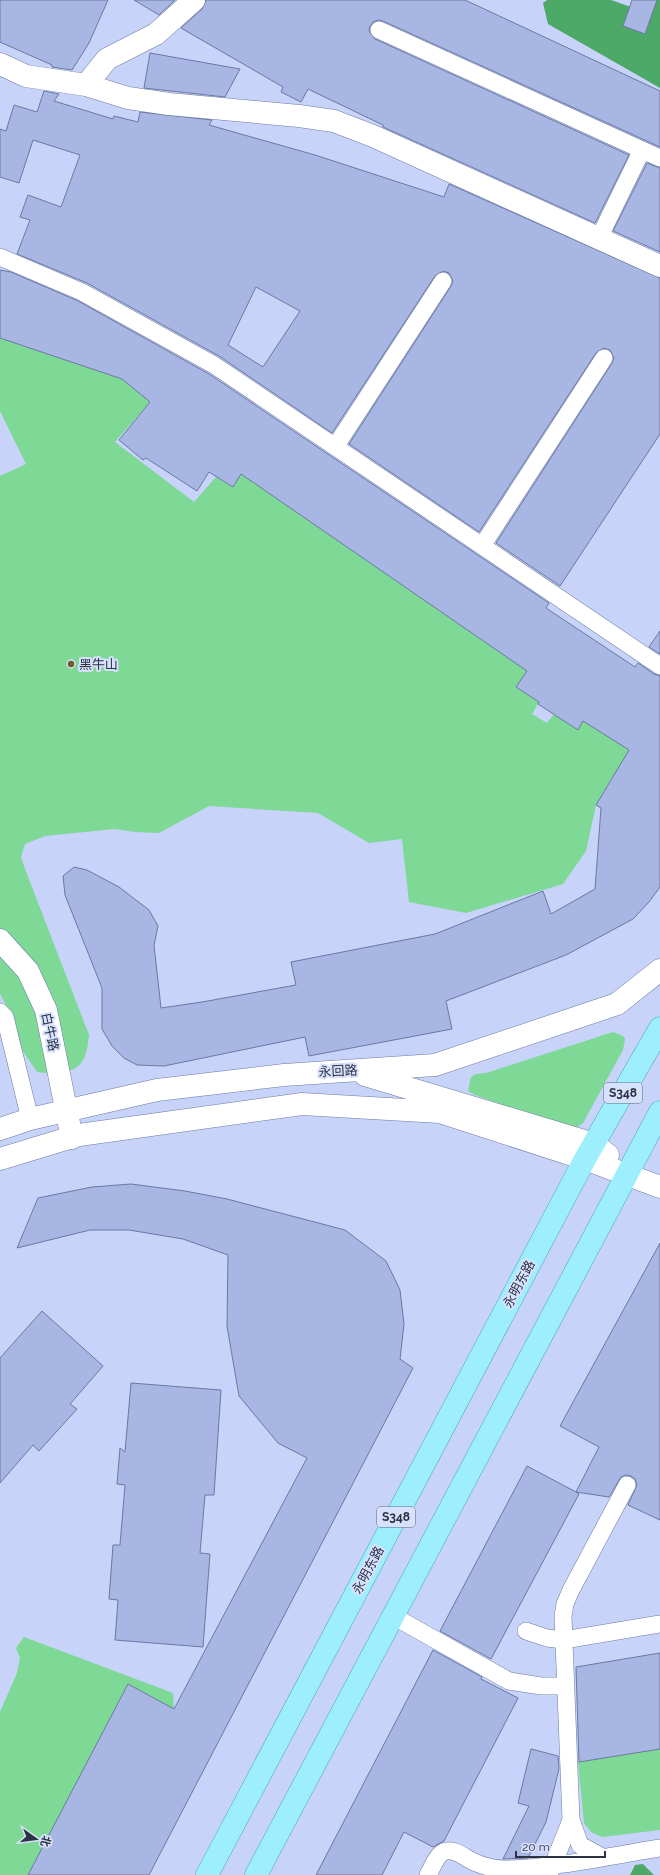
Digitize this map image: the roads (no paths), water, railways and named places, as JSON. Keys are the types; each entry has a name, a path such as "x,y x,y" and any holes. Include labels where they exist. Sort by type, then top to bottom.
{"main road":[{"path":"86,85 107,59 156,34 194,0"},
{"path":"0,64 26,76 86,85 128,98 169,104 298,116 334,121 373,136 660,266"},
{"name":"白牛路","path":"0,940 28,971 46,1010 72,1138"},
{"name":"永回路","path":"0,1129 30,1119 157,1090 284,1075 434,1066 617,1004 660,970"},
{"name":"S348","path":"590,1152 660,1028"},
{"path":"349,1071 590,1152 627,1175 660,1187"},
{"path":"0,1159 79,1135 302,1104 440,1112 590,1152"},
{"path":"256,1875 660,1112"},
{"name":"永明东路","path":"207,1875 590,1152"}],"lane":[{"path":"379,30 660,158"},
{"path":"599,238 642,150"},
{"path":"0,257 82,292 214,365 660,666"},
{"path":"335,447 443,281"},
{"path":"482,546 604,358"},
{"path":"0,1012 5,1017 30,1119"},
{"path":"602,1857 580,1845 570,1820 563,1616 565,1604 627,1485"},
{"path":"393,1616 509,1681 533,1685 566,1686"},
{"path":"526,1631 547,1638 564,1640 660,1624"},
{"path":"551,1870 570,1820"},
{"path":"428,1875 441,1853 446,1851 457,1853 474,1862 489,1867 505,1869 551,1870 602,1857 660,1848"}],"place":[{"name":"黑牛山","path":"71,664"}]}
